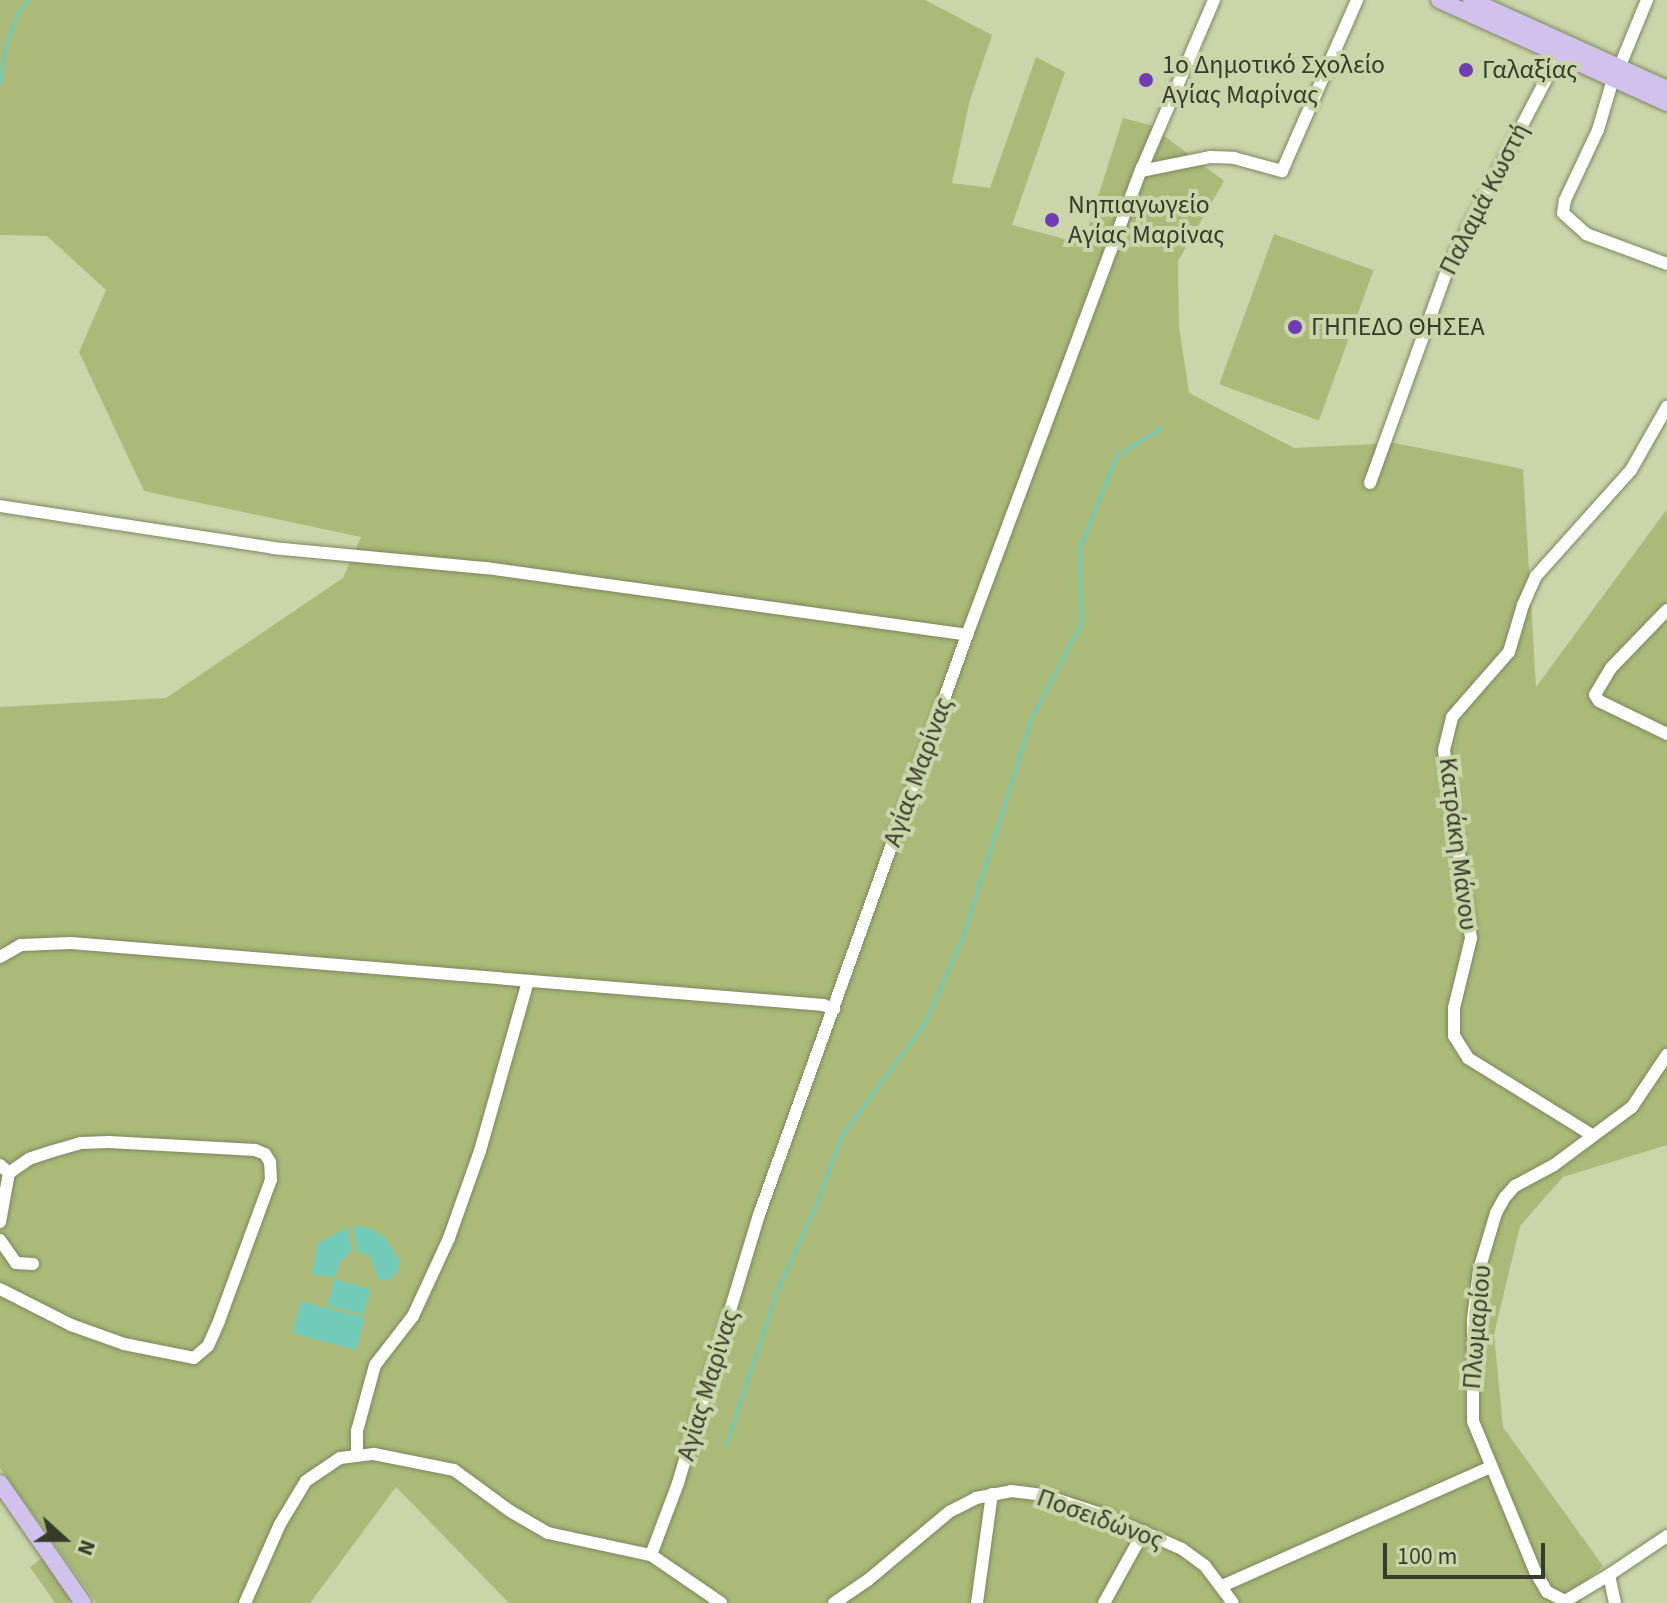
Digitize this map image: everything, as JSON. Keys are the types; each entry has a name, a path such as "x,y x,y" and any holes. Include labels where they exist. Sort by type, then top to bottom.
{"main road":[{"path":"1439,0 1559,55 1667,89"},
{"path":"1473,0 1667,103"},
{"path":"0,1483 83,1603"}],"street":[{"name":"Αγίας Μαρίνας","path":"651,1555 678,1483 760,1212 967,635 1141,171 1214,0"},
{"path":"1141,171 1210,157 1234,158 1282,171 1357,0"},
{"path":"1647,0 1616,74 1598,130 1565,200 1563,213 1569,223 1586,234 1667,264"},
{"name":"Παλαμά Κωστή","path":"1370,483 1448,267 1559,55"},
{"name":"Κατράκη Μάνου","path":"1592,1135 1468,1058 1454,1036 1454,1008 1471,938 1444,750 1452,717 1509,652 1536,576 1631,470 1667,407"},
{"path":"0,506 273,548 475,566 967,635"},
{"path":"1667,610 1663,626 1611,668 1595,695 1599,701 1667,734"},
{"path":"0,957 21,945 71,943 823,1005 834,1009"},
{"path":"357,1454 357,1431 375,1365 426,1292 459,1212 480,1151 528,981"},
{"name":"Πλωμαρίου","path":"1609,1575 1565,1601 1547,1592 1490,1467 1473,1421 1473,1320 1485,1245 1496,1213 1515,1186 1554,1165 1632,1107 1667,1055"},
{"path":"0,1222 4,1169 81,1143 255,1150 265,1154 270,1162 271,1180 219,1321 208,1346 194,1358 124,1344 71,1325 0,1289"},
{"path":"0,1240 16,1263 33,1264"},
{"path":"245,1603 280,1524 306,1481 322,1467 357,1454 414,1460 454,1470 510,1511 557,1537 597,1541 651,1555 721,1603"},
{"path":"1222,1586 1490,1467"},
{"name":"Ποσειδώνος","path":"834,1603 868,1580 949,1512 992,1494 1011,1491 1043,1495 1144,1531 1182,1549 1205,1566 1233,1603"},
{"path":"977,1603 992,1494"},
{"path":"1104,1603 1144,1531"},
{"path":"1615,1603 1609,1575 1667,1536"}],"green space":[{"path":"0,0 925,0 992,35 970,100 952,183 990,188 1036,57 1065,72 1012,225 1083,244 1123,118 1150,125 1224,181 1178,261 1179,326 1189,393 1294,448 1395,443 1523,469 1536,687 1667,509 1667,1145 1563,1177 1520,1226 1494,1335 1503,1427 1603,1566 1579,1587 1582,1603 509,1603 396,1487 310,1603 97,1603 0,1468 0,707 166,698 343,578 361,537 144,491 79,352 106,290 47,236 0,235"},
{"name":"ΓΗΠΕΔΟ ΘΗΣΕΑ","path":"1274,234 1374,270 1319,421 1219,384"},
{"path":"53,1550 82,1592 67,1603 55,1603 30,1567"}],"water":[{"path":"353,1226 367,1227 384,1236 400,1261 396,1274 388,1280 379,1280 370,1256 357,1251"},
{"path":"348,1227 352,1251 341,1261 335,1277 312,1275 318,1243"},
{"path":"335,1279 371,1289 363,1315 328,1305"},
{"path":"301,1301 365,1318 356,1350 292,1333"}],"waterway":[{"path":"0,83 4,50 18,12 28,0"},
{"path":"726,1445 777,1290 815,1207 842,1134 924,1024 962,938 1032,716 1081,623 1079,549 1116,456 1161,428"}],"place":[{"name":"Γαλαξίας","path":"1466,70"},
{"name":"1ο Δημοτικό Σχολείο Αγίας Μαρίνας","path":"1146,80"},
{"name":"Νηπιαγωγείο Αγίας Μαρίνας","path":"1052,220"},
{"name":"ΓΗΠΕΔΟ ΘΗΣΕΑ","path":"1295,327"}]}
